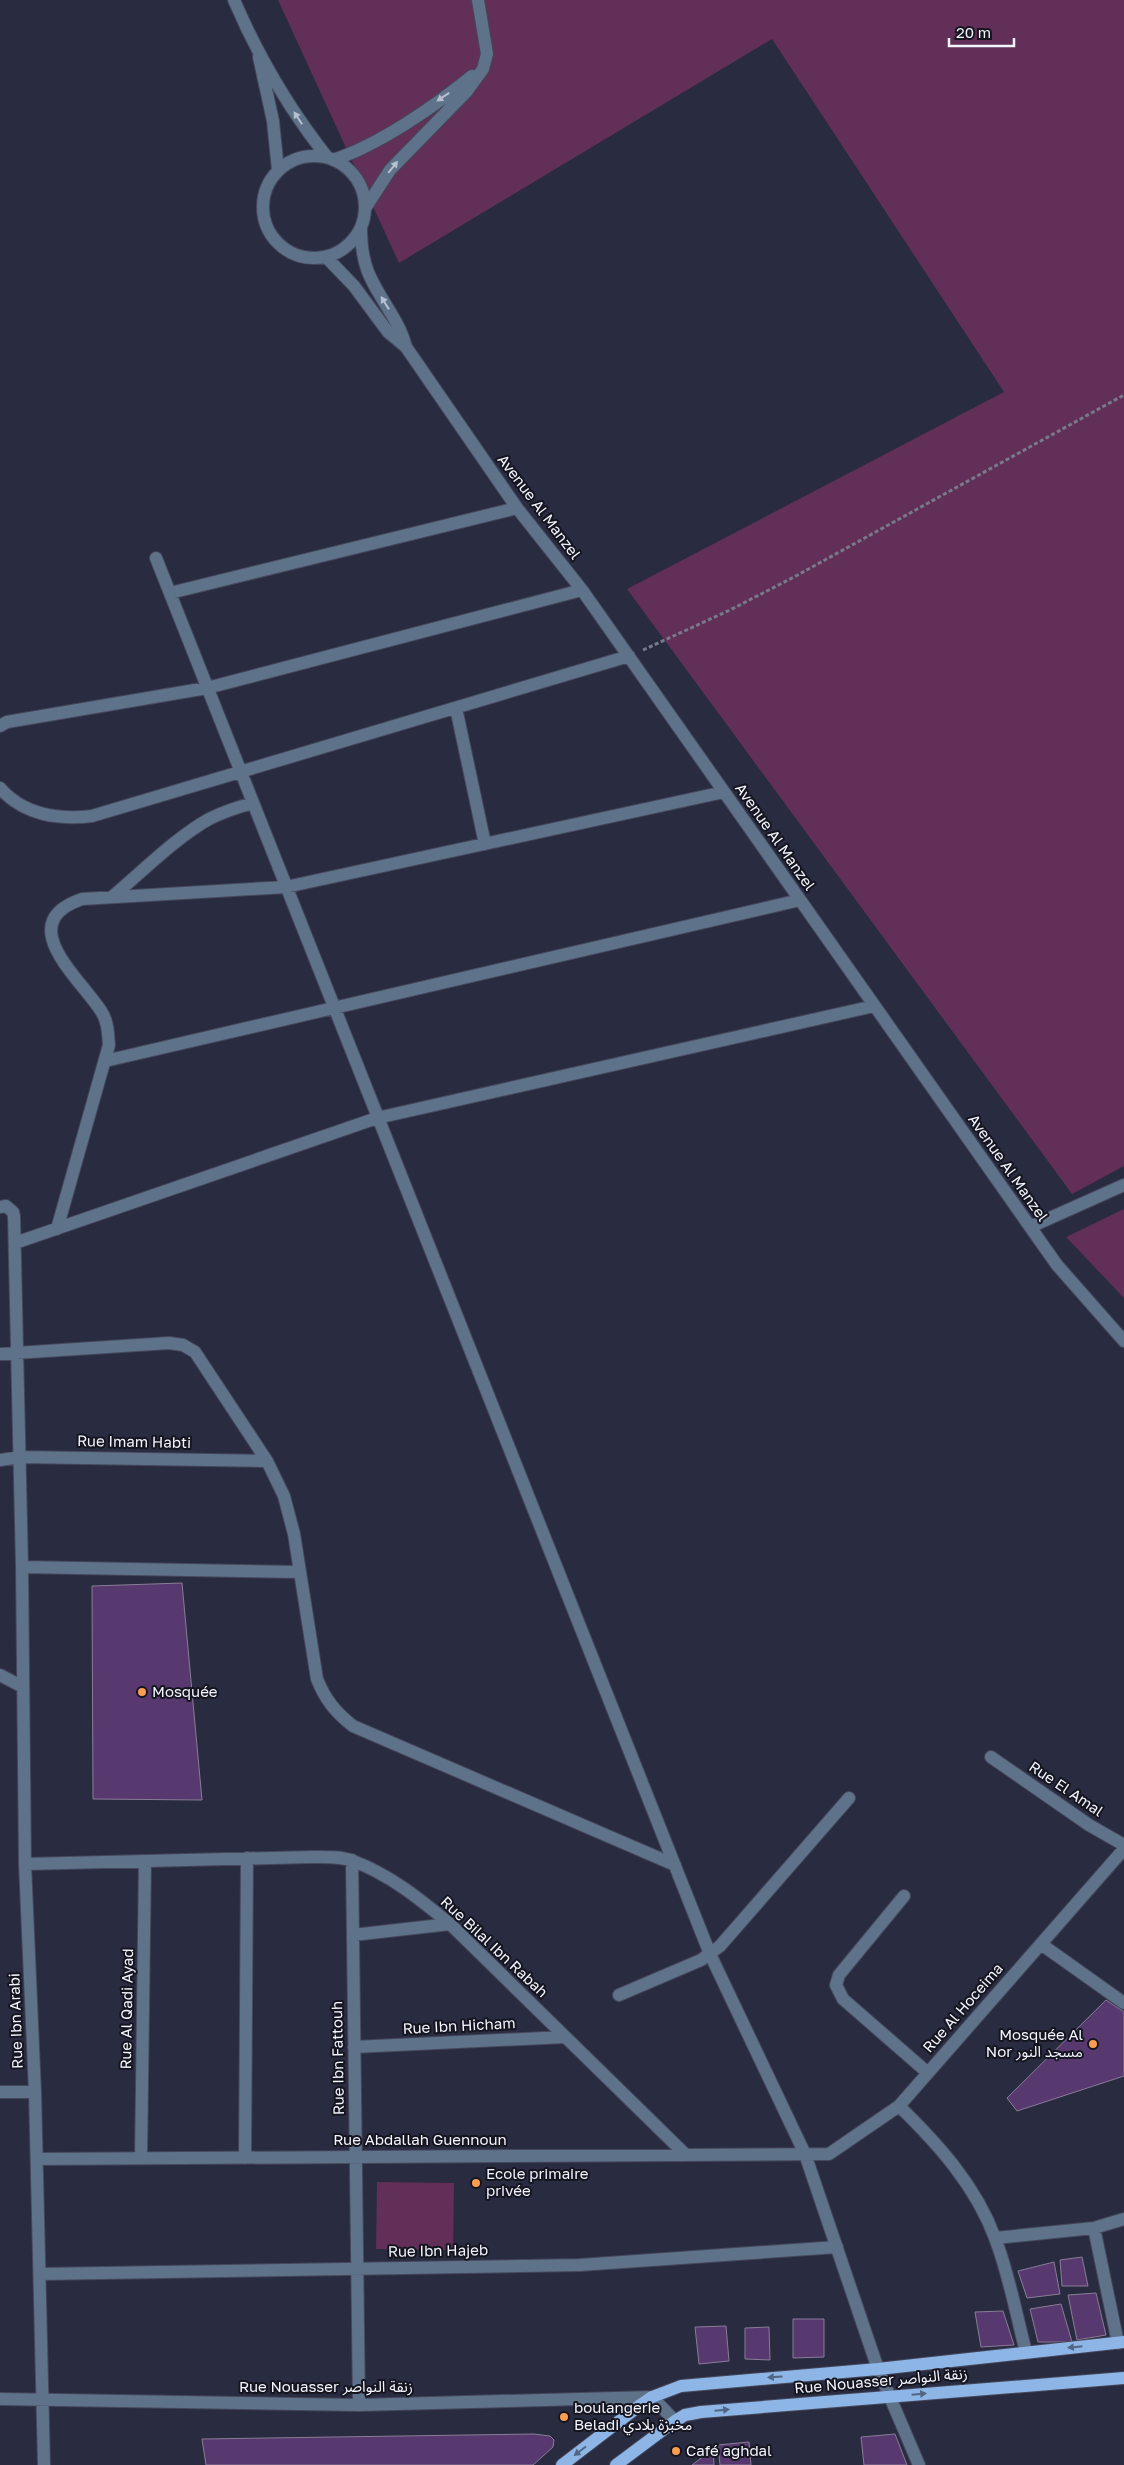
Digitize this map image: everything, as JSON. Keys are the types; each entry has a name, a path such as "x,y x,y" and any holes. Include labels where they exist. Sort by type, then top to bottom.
{"main road":[{"name":"Rue Nouasser زنقة النواصر","path":"562,2465 652,2398 673,2389 696,2383 878,2369 1121,2342"},
{"name":"Rue Nouasser زنقة النواصر","path":"616,2465 685,2415 701,2412 1124,2378"}],"street":[{"path":"234,0 258,52 296,114 330,158 346,167 356,178 363,192 366,207"},
{"path":"478,0 488,54 483,69 467,91 390,170 366,207 361,228 355,239 342,251 326,258 310,259 293,255 279,246 268,232 263,216 262,199 268,184 278,170 300,157 330,158 351,154 386,136 483,69"},
{"path":"258,52 273,121 278,170"},
{"name":"Avenue Al Manzel","path":"361,228 368,273 398,323 406,347"},
{"name":"Avenue Al Manzel","path":"326,258 354,286 388,332 406,347 517,508 582,590 629,656 1057,1265 1124,1341"},
{"path":"170,593 517,508"},
{"path":"156,558 710,1954 805,2154 878,2369 919,2465"},
{"path":"0,726 7,722 207,688 582,590"},
{"path":"0,788 19,804 36,812 54,817 92,816 629,656"},
{"path":"456,708 486,844"},
{"path":"57,1228 105,1061 108,1037 102,1013 55,950 50,934 54,918 66,905 82,899 286,887 724,792"},
{"path":"112,897 189,833 209,820 230,810 253,803"},
{"path":"105,1061 800,900"},
{"path":"15,1243 377,1118 874,1006"},
{"path":"1030,1227 1124,1185"},
{"name":"Rue Ibn Arabi","path":"0,1207 6,1206 13,1212 15,1243 22,1566 25,1864 35,2092 44,2465"},
{"path":"0,1354 17,1351 169,1343 183,1345 195,1352 267,1461 286,1505 294,1534 317,1679 325,1697 337,1713 348,1722 372,1734 675,1865"},
{"name":"Rue Imam Habti","path":"0,1460 20,1456 267,1461"},
{"path":"22,1566 299,1572"},
{"path":"0,1675 23,1687"},
{"name":"Rue El Amal","path":"991,1757 1089,1825 1124,1845"},
{"path":"620,1995 691,1965 710,1954 728,1938 849,1798"},
{"name":"Rue Al Hoceima","path":"805,2154 829,2154 899,2106 1124,1849"},
{"name":"Rue Bilal Ibn Rabah","path":"25,1864 247,1858 332,1857 352,1860 387,1878 420,1900 450,1924 686,2155"},
{"path":"245,2158 247,1858"},
{"name":"Rue Ibn Fattouh","path":"352,1860 359,2405"},
{"name":"Rue Al Qadi Ayad","path":"142,2158 145,1861"},
{"path":"904,1896 839,1975 836,1985 843,1999 928,2073"},
{"path":"353,1935 450,1924"},
{"path":"1041,1944 1124,2003"},
{"name":"Rue Ibn Hicham","path":"354,2047 565,2037"},
{"path":"0,2092 35,2092"},
{"path":"899,2106 955,2166 977,2201 995,2238 1026,2352"},
{"name":"Rue Abdallah Guennoun","path":"36,2159 805,2154"},
{"path":"995,2238 1094,2228 1124,2220"},
{"path":"1094,2228 1121,2342"},
{"name":"Rue Ibn Hajeb","path":"40,2274 580,2265 755,2251 836,2247"},
{"path":"652,2398 676,2421"},
{"name":"Rue Nouasser زنقة النواصر","path":"0,2399 359,2405 652,2398"}],"path":[{"path":"629,656 794,577 1124,395"}],"shaded area":[{"path":"278,0 1124,0 1124,1166 1072,1194 627,589 1004,392 772,39 399,263"},
{"path":"1124,1209 1124,1298 1066,1237"},
{"path":"377,2182 454,2183 453,2250 376,2249"}],"building":[{"name":"Mosquée","path":"182,1583 202,1800 93,1799 92,1586"},
{"name":"Mosquée Al Nor مسجد النور","path":"1106,2000 1124,2012 1124,2076 1017,2111 1007,2098"},
{"path":"1082,2257 1088,2286 1062,2286 1060,2260"},
{"path":"1054,2262 1060,2294 1027,2298 1018,2271"},
{"path":"1096,2293 1106,2335 1077,2340 1068,2295"},
{"path":"1061,2304 1072,2342 1038,2342 1030,2309"},
{"path":"1003,2311 1014,2345 981,2347 975,2312"},
{"path":"793,2319 824,2319 824,2357 793,2358"},
{"path":"726,2326 729,2361 699,2364 695,2327"},
{"path":"769,2327 770,2360 745,2359 745,2328"},
{"path":"534,2434 550,2436 554,2440 553,2447 533,2465 206,2465 202,2439"},
{"path":"895,2434 907,2465 864,2465 861,2437"},
{"path":"749,2442 751,2465 720,2465 718,2445"},
{"path":"713,2449 714,2465 692,2465"}],"place":[{"name":"Mosquée","path":"142,1692"},
{"name":"Mosquée Al Nor مسجد النور","path":"1093,2044"},
{"name":"Ecole primaire privée","path":"476,2183"},
{"name":"boulangerie Beladi مخبزة بلادي","path":"564,2417"},
{"name":"Café aghdal","path":"676,2451"}]}
